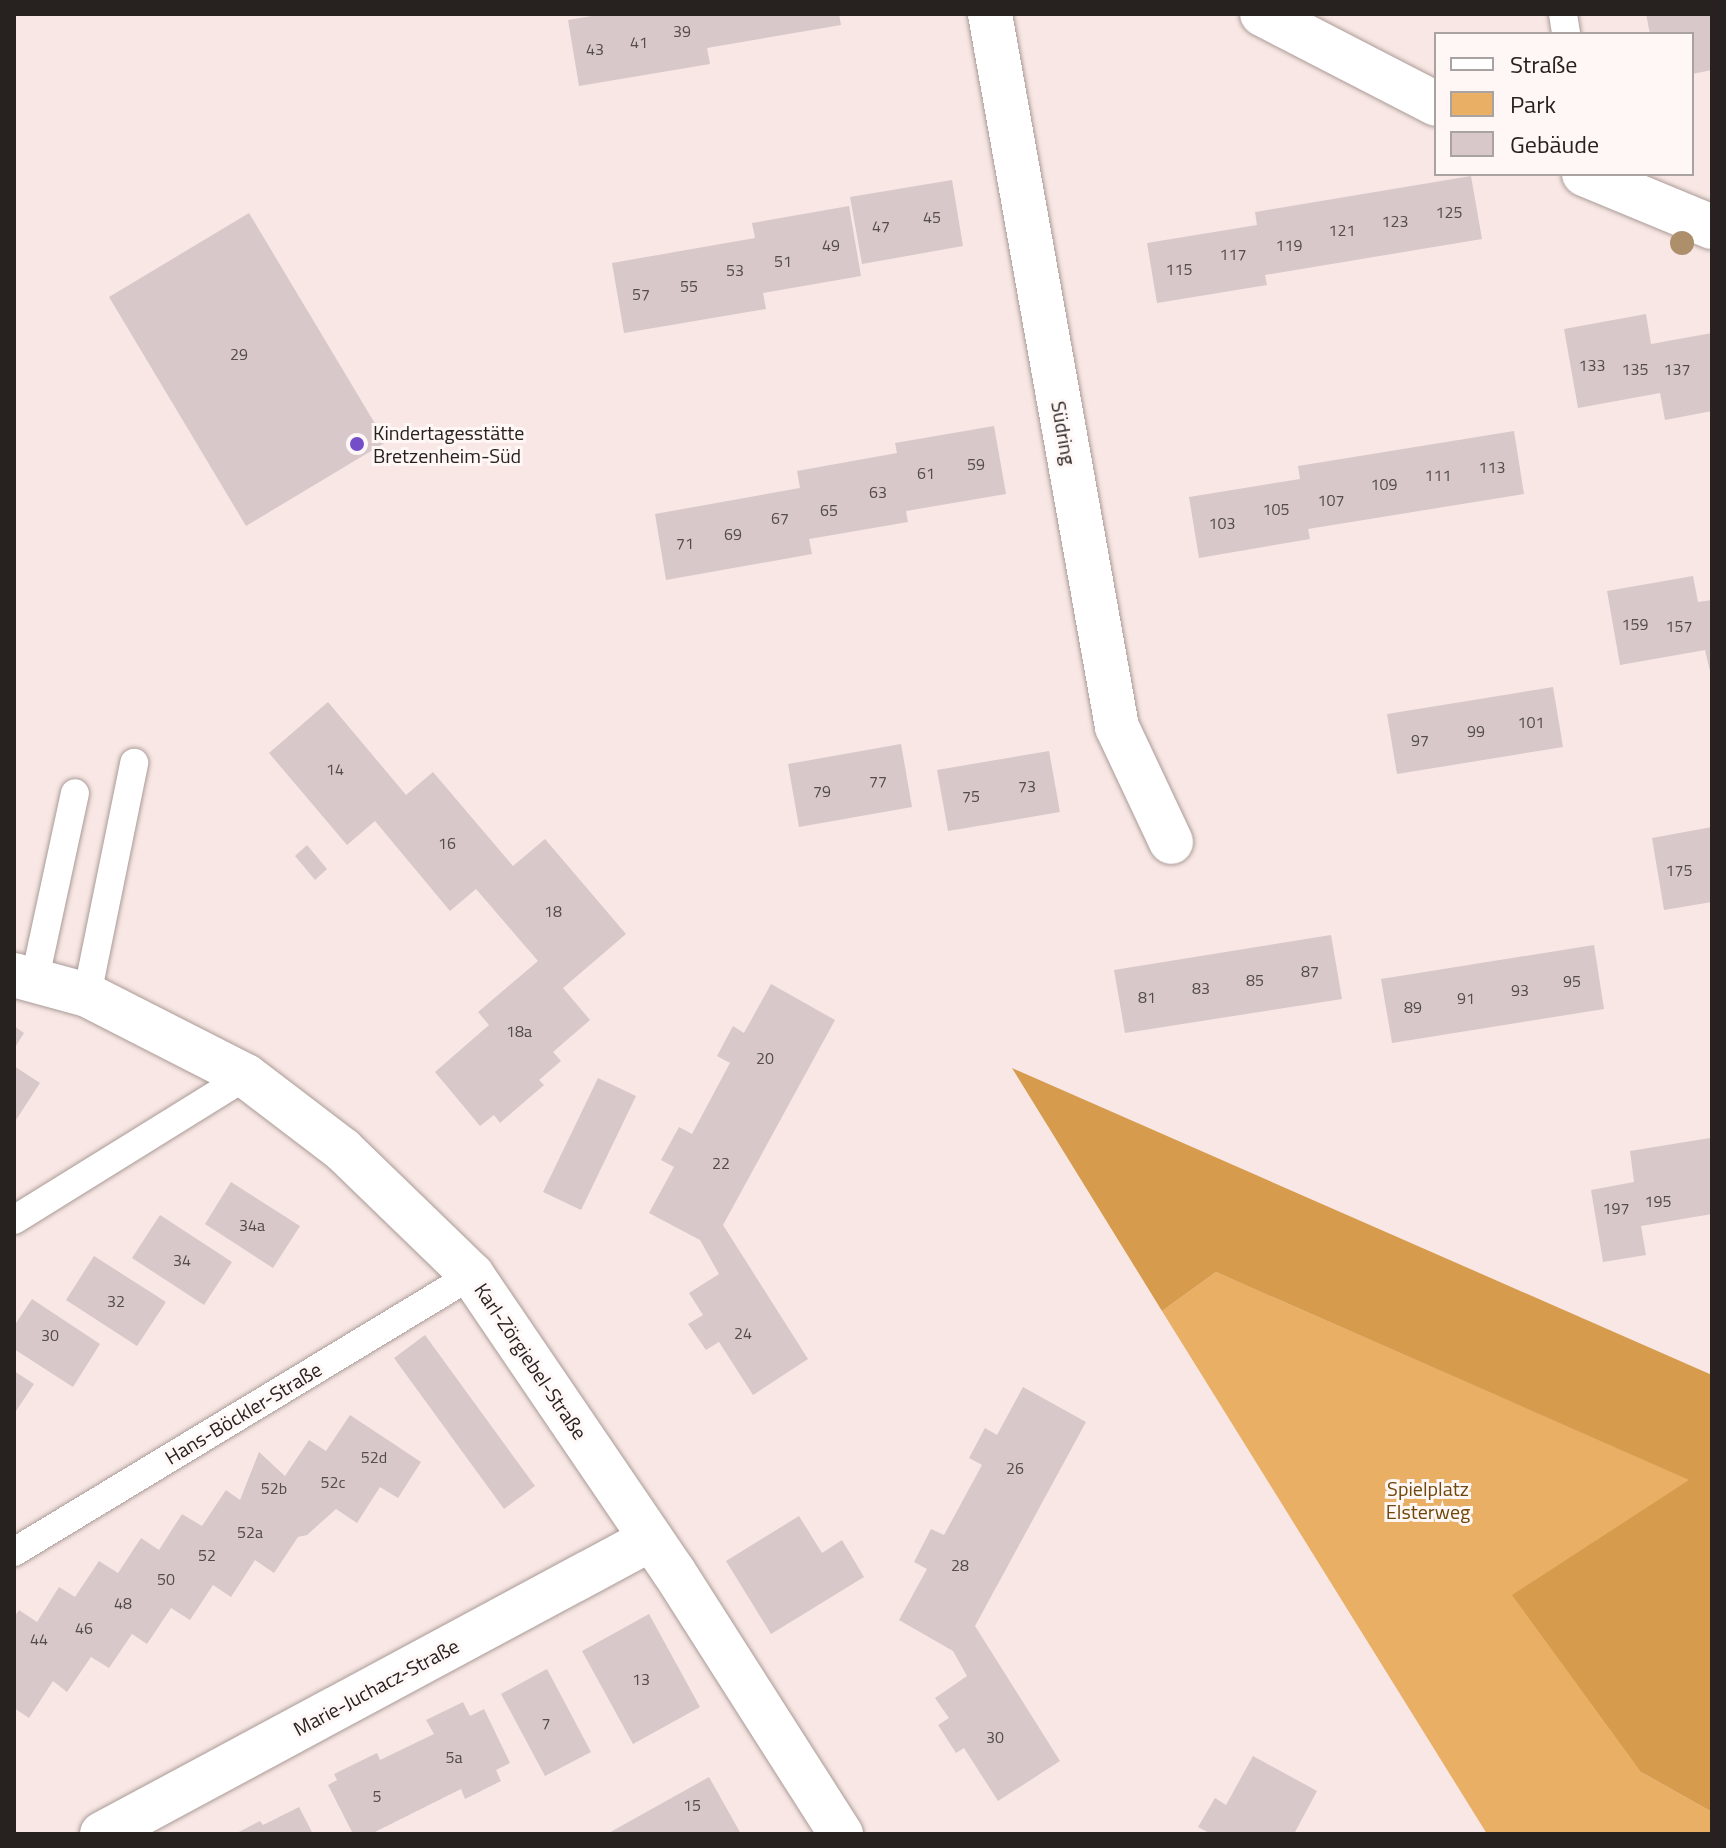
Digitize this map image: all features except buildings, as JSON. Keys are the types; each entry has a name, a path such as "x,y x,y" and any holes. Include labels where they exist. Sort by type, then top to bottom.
{"street":[{"name":"Südring","path":"990,14 1117,727 1171,842"},
{"path":"1262,14 1434,103"},
{"path":"1590,176 1712,227"},
{"name":"Karl-Zörgiebel-Straße","path":"25,977 87,995 246,1076 343,1150 472,1275 651,1539 841,1834"},
{"name":"Marie-Juchacz-Straße","path":"102,1834 651,1539"}],"lane":[{"path":"87,995 134,763"},
{"path":"25,977 75,793"},
{"path":"14,1220 246,1076"},
{"name":"Hans-Böckler-Straße","path":"14,1552 472,1275"}],"green space":[{"name":"Spielplatz Elsterweg","path":"1216,1272 1690,1480 1641,1772 1712,1812 1712,1834 1487,1834 1162,1311"}],"shaded area":[{"path":"1012,1068 1712,1375 1712,1812 1641,1772 1512,1595 1689,1480 1216,1272 1162,1311"}],"place":[{"name":"Kindertagesstätte Bretzenheim-Süd","path":"357,444"}]}
